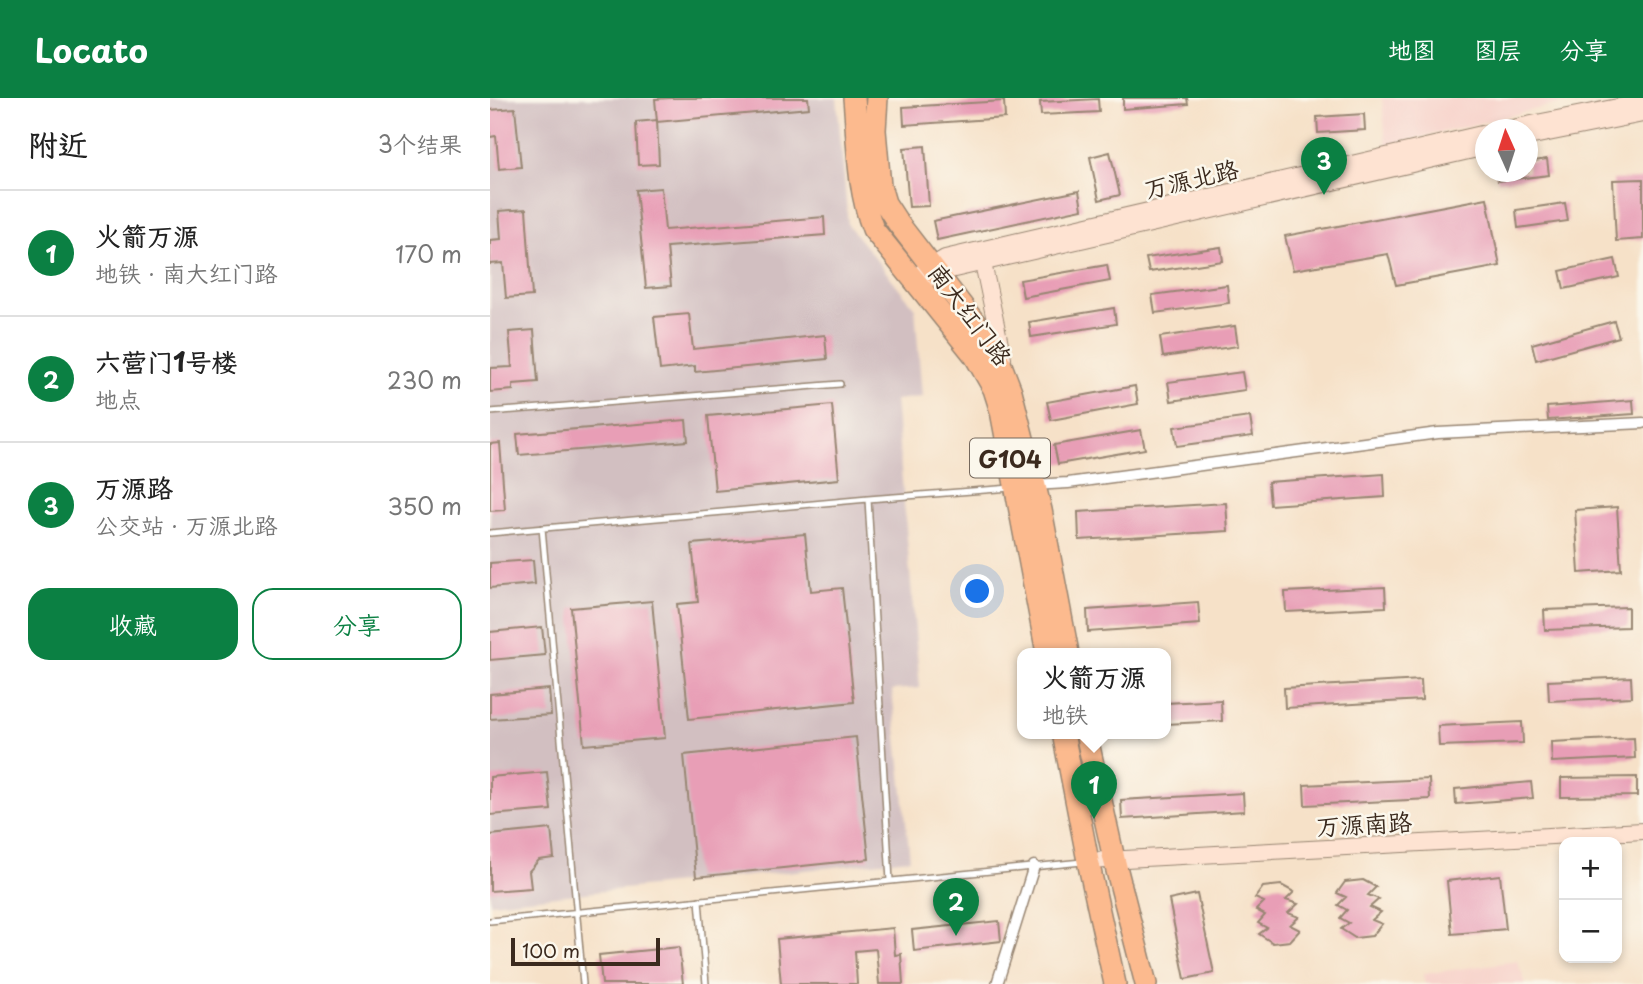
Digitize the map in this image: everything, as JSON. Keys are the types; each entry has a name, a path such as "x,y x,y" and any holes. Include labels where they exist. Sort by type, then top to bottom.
{"highway":[{"name":"南大红门路","path":"854,98 866,211 873,229 975,356 994,389 1025,487 1043,523 1067,648"},
{"name":"南大红门路","path":"877,98 875,130 884,203 995,352 1011,391 1046,648"},
{"path":"1064,739 1115,984"},
{"path":"1087,739 1146,984"}],"main road":[{"path":"1538,123 1643,102"},
{"path":"1538,135 1643,114"},
{"name":"万源北路","path":"934,269 945,258 1475,136"},
{"name":"万源北路","path":"934,269 983,263 1475,150"},
{"path":"983,263 1011,391"},
{"path":"915,283 934,269"},
{"name":"万源南路","path":"1088,861 1643,831"}],"street":[{"path":"1025,487 1438,433 1643,423"},
{"path":"997,984 1034,866"}],"lane":[{"path":"490,412 841,384"},
{"path":"490,533 1025,487"},
{"path":"868,499 890,881"},
{"path":"542,528 583,984"},
{"path":"490,921 1088,861"},
{"path":"699,900 706,984"}],"shaded area":[{"path":"490,98 837,98 848,225 915,308 922,397 895,400 920,688 892,690 910,859 490,903"},
{"path":"1382,98 1582,98 1496,119 1475,119 1475,124 1386,146"},
{"path":"1517,961 1526,984 1425,984 1423,974"}],"building":[{"path":"808,98 809,108 657,122 655,99"},
{"path":"1123,98 1187,98 1188,104 1123,109"},
{"path":"1098,99 1099,112 1041,115 1040,102"},
{"path":"1004,101 1005,118 904,125 903,107"},
{"path":"515,108 521,167 499,169 496,136 490,137 490,110"},
{"path":"1364,114 1365,130 1318,133 1317,117"},
{"path":"657,120 659,164 638,165 636,122"},
{"path":"925,146 929,206 909,207 904,148"},
{"path":"1110,152 1120,195 1099,200 1090,157"},
{"path":"1547,159 1549,175 1538,176 1538,160"},
{"path":"1643,179 1643,239 1616,241 1613,180"},
{"path":"661,188 665,230 824,217 825,235 667,247 671,286 646,288 636,190"},
{"path":"1079,191 1082,209 937,240 933,221"},
{"path":"1487,198 1500,266 1396,285 1388,254 1293,270 1285,236"},
{"path":"1565,203 1568,221 1518,228 1516,210"},
{"path":"526,209 532,296 506,298 503,263 490,264 490,240 501,239 499,211"},
{"path":"1221,247 1223,261 1149,272 1146,258"},
{"path":"1615,259 1619,277 1564,289 1560,271"},
{"path":"1107,265 1110,281 1023,297 1020,280"},
{"path":"1227,285 1229,303 1155,313 1152,295"},
{"path":"1114,308 1116,324 1031,337 1029,322"},
{"path":"689,314 693,349 825,335 827,359 695,372 695,366 660,370 654,317"},
{"path":"1614,321 1619,337 1536,360 1532,344"},
{"path":"1235,326 1238,346 1163,357 1160,337"},
{"path":"534,330 538,382 513,384 513,390 490,392 490,368 512,367 509,332"},
{"path":"1242,372 1245,390 1171,401 1168,382"},
{"path":"1135,386 1138,404 1051,420 1047,402"},
{"path":"1633,400 1634,414 1548,420 1547,407"},
{"path":"832,405 839,479 715,491 708,416"},
{"path":"1250,417 1253,436 1177,446 1174,427"},
{"path":"686,420 688,441 519,455 517,434"},
{"path":"1141,430 1145,449 1058,464 1054,445"},
{"path":"500,443 505,510 490,511 490,444"},
{"path":"1384,474 1385,497 1270,505 1268,482"},
{"path":"1226,503 1228,531 1079,540 1078,512"},
{"path":"1617,507 1621,570 1579,573 1575,510"},
{"path":"805,534 811,591 842,588 854,702 689,719 677,604 698,602 692,544"},
{"path":"533,560 535,584 490,588 490,563"},
{"path":"1385,587 1386,607 1286,612 1285,592"},
{"path":"652,601 665,738 584,745 571,608"},
{"path":"1198,602 1200,624 1088,632 1087,610"},
{"path":"1628,607 1628,627 1545,630 1544,610"},
{"path":"542,627 545,655 490,660 490,632"},
{"path":"1631,677 1632,697 1549,701 1548,681"},
{"path":"1421,680 1422,700 1285,708 1284,688"},
{"path":"549,689 551,715 490,719 490,694"},
{"path":"1221,700 1222,721 1171,724 1171,703"},
{"path":"1522,722 1523,743 1439,746 1438,726"},
{"path":"856,737 869,859 696,877 684,755"},
{"path":"1634,738 1635,758 1552,762 1551,742"},
{"path":"547,772 551,810 490,815 490,777"},
{"path":"1637,777 1637,796 1561,797 1561,778"},
{"path":"1429,779 1430,799 1305,805 1304,785"},
{"path":"1531,782 1533,798 1456,804 1455,789"},
{"path":"1243,793 1244,811 1122,819 1121,800"},
{"path":"551,829 554,858 539,860 529,871 531,888 490,891 490,835"},
{"path":"1500,875 1506,929 1452,934 1447,881"},
{"path":"1363,880 1376,887 1368,895 1379,899 1370,907 1381,912 1372,920 1382,924 1372,936 1355,938 1341,929 1349,923 1340,918 1347,910 1338,905 1346,897 1337,893 1345,882"},
{"path":"1281,885 1294,892 1286,900 1298,904 1288,913 1299,917 1290,925 1300,930 1290,941 1273,943 1259,934 1267,928 1258,923 1265,915 1256,910 1264,902 1255,898 1263,887"},
{"path":"1197,894 1214,973 1185,979 1169,900"},
{"path":"999,921 1001,941 914,951 912,930"},
{"path":"893,928 895,955 901,954 903,984 879,984 876,949 855,951 857,984 781,984 777,939"},
{"path":"679,947 683,984 602,984 599,955"}],"place":[{"name":"万源路","path":"1324,195"},
{"name":"火箭万源","path":"1094,819"},
{"name":"六营门1号楼","path":"956,936"}]}
